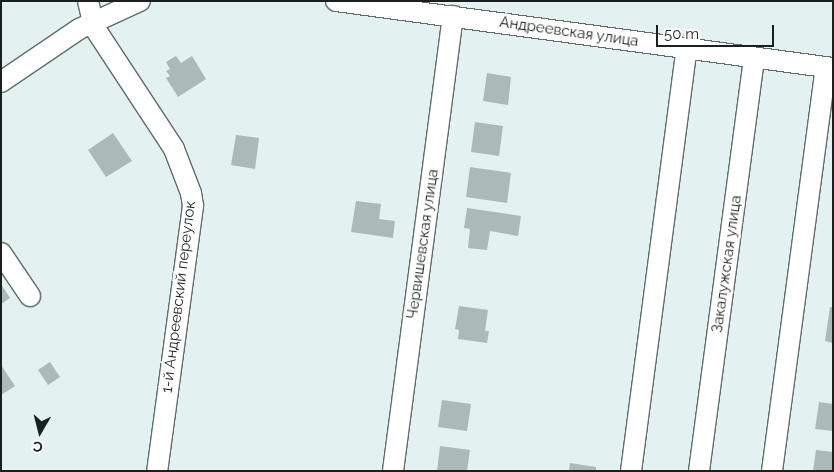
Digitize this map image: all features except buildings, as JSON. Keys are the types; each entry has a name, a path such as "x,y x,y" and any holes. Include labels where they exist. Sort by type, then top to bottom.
{"street":[{"name":"1-й Андреевский переулок","path":"88,1 93,22 174,148 191,193 193,206 157,471"},
{"path":"1,82 93,22 140,1"},
{"name":"Андреевская улица","path":"336,1 830,68"},
{"name":"Червишевская улица","path":"392,471 453,16"},
{"path":"631,471 687,48"},
{"name":"Закалужская улица","path":"700,471 754,58"},
{"path":"772,471 830,68"},
{"path":"1,253 30,296"}]}
